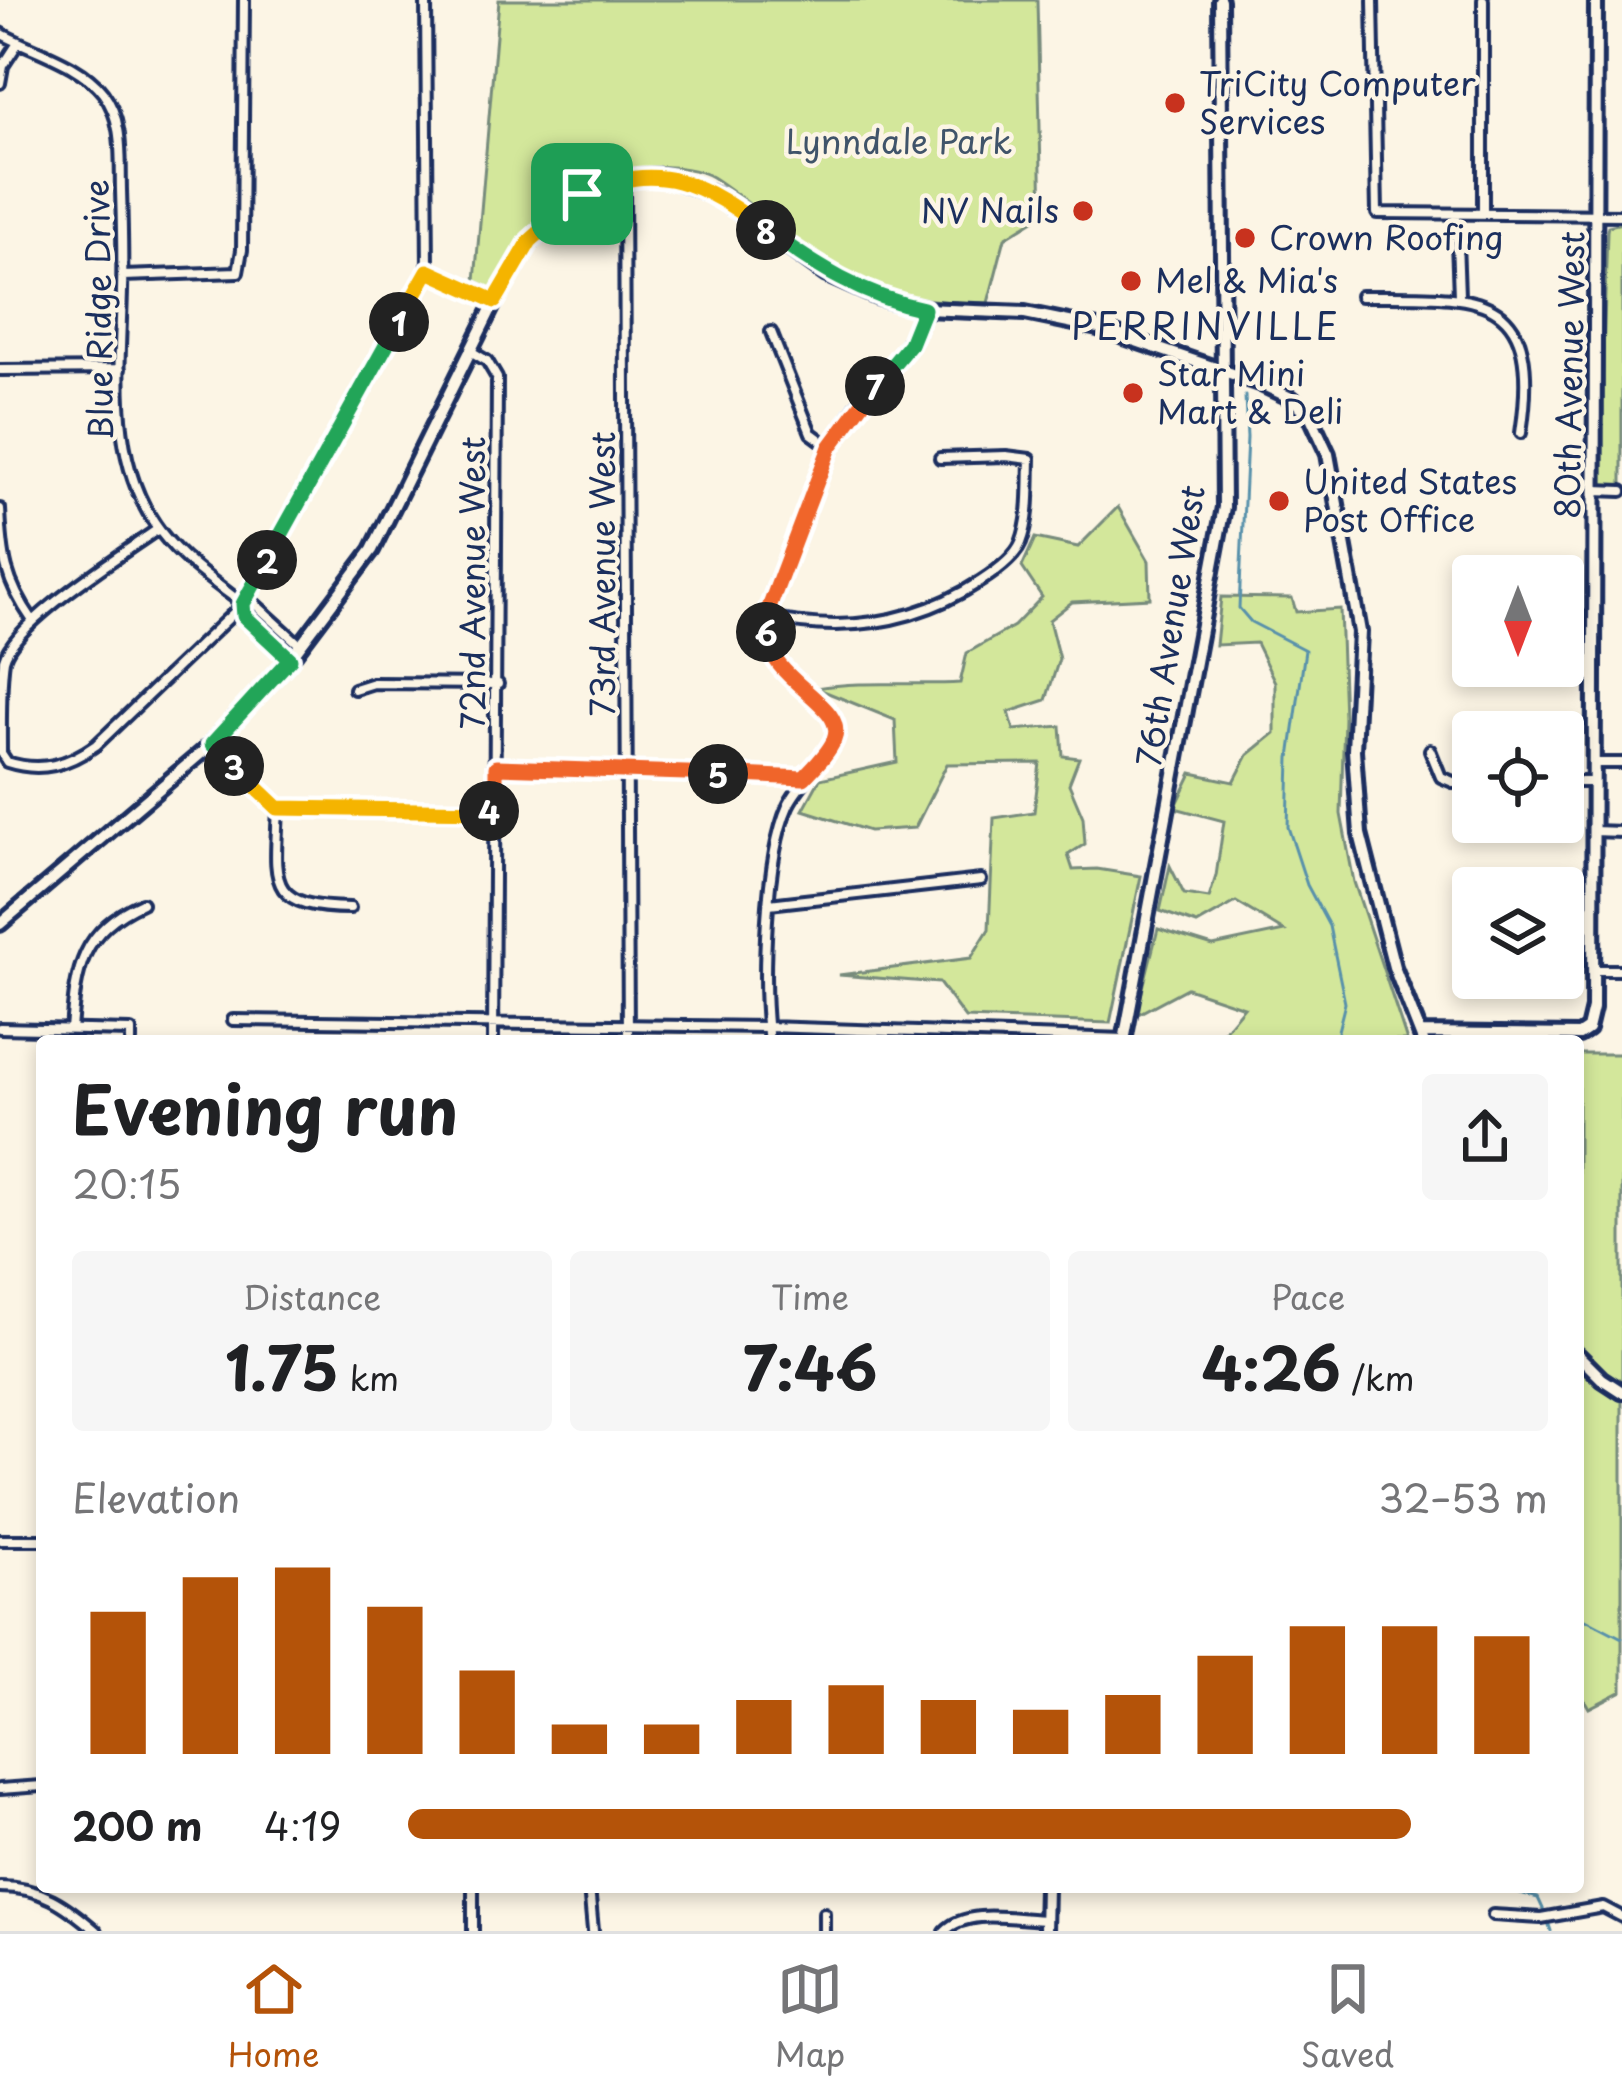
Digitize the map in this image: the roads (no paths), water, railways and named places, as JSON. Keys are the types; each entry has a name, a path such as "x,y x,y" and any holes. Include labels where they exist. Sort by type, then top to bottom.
{"main road":[{"name":"76th Avenue West","path":"1125,1035 1220,530 1224,371 1220,0"},
{"name":"80th Avenue West","path":"1528,1035 1582,1034 1588,1029 1596,970 1596,0"},
{"path":"0,924 212,744 301,645 372,550 495,301 530,241 582,194 624,178 663,176 696,185 742,212 825,274 877,297 924,309 1052,316 1224,371 1291,398 1310,415 1323,440 1361,641 1354,750 1357,818 1394,967 1420,1035"},
{"path":"1584,1361 1622,1392"},
{"path":"1046,1893 1046,1926"}],"street":[{"path":"123,276 238,272 244,0"},
{"path":"158,529 33,621 8,647 2,665 2,753 7,762 24,768 50,767 75,760 96,746 243,604 428,271 426,0"},
{"path":"1373,0 1376,213 1622,214"},
{"path":"1483,0 1483,214"},
{"name":"Blue Ridge Drive","path":"0,33 99,87 118,122 124,452 158,529 185,560 243,604 255,604 301,645"},
{"path":"0,83 3,66 18,43"},
{"name":"73rd Avenue West","path":"624,178 628,1035"},
{"path":"1456,214 1459,296"},
{"path":"428,271 495,301"},
{"path":"1361,296 1459,296 1497,310 1514,329 1523,349 1526,403 1521,433"},
{"path":"768,1035 769,904 787,808 835,739 836,724 832,713 769,656 766,616 830,447 859,402 910,344 924,309"},
{"path":"771,332 811,433 830,447"},
{"name":"72nd Avenue West","path":"472,352 487,362 496,378 493,1035"},
{"path":"0,370 120,369"},
{"path":"766,616 805,625 850,626 907,616 950,602 992,574 1019,548 1028,520 1030,459 1006,455 940,458"},
{"path":"1595,490 1622,490"},
{"path":"0,509 2,553 11,591 33,621"},
{"name":"Blue Ridge Drive","path":"243,604 244,616 290,659"},
{"path":"354,688 374,682 498,684"},
{"path":"212,744 278,808 496,811"},
{"path":"1430,750 1441,777 1452,781"},
{"path":"1593,763 1622,763"},
{"path":"496,767 804,778"},
{"path":"1584,782 1593,782"},
{"path":"278,808 276,856 286,897 318,908 350,908"},
{"path":"1593,832 1622,832"},
{"path":"769,904 981,880"},
{"path":"71,1029 82,957 95,935 118,914 142,903"},
{"path":"1596,970 1622,970"},
{"path":"232,1019 767,1027 906,1035"},
{"path":"0,1028 122,1035"},
{"path":"0,1540 36,1540"},
{"path":"0,1789 36,1786"},
{"path":"0,1887 36,1892"},
{"path":"39,1893 64,1903 96,1931"},
{"path":"473,1893 473,1931"},
{"path":"590,1893 593,1931"},
{"path":"1493,1916 1541,1918 1604,1906 1622,1917"},
{"path":"824,1913 824,1931"},
{"path":"945,1931 961,1919 974,1918 1046,1926"}],"waterway":[{"path":"1245,396 1239,608 1251,622 1305,650 1290,758 1288,827 1307,885 1329,926 1345,1003 1339,1035"},
{"path":"1584,1618 1622,1638"},
{"path":"1520,1893 1538,1898 1544,1911"},
{"path":"1549,1925 1551,1931"}],"place":[{"name":"TriCity Computer Services","path":"1175,103"},
{"name":"NV Nails","path":"1083,211"},
{"name":"Crown Roofing","path":"1245,238"},
{"name":"Mel & Mia's","path":"1131,281"},
{"name":"Star Mini Mart & Deli","path":"1133,393"},
{"name":"United States Post Office","path":"1279,501"}],"district":[{"name":"PERRINVILLE","path":"1206,327"}],"park label":[{"name":"Lynndale Park","path":"899,142"}]}
